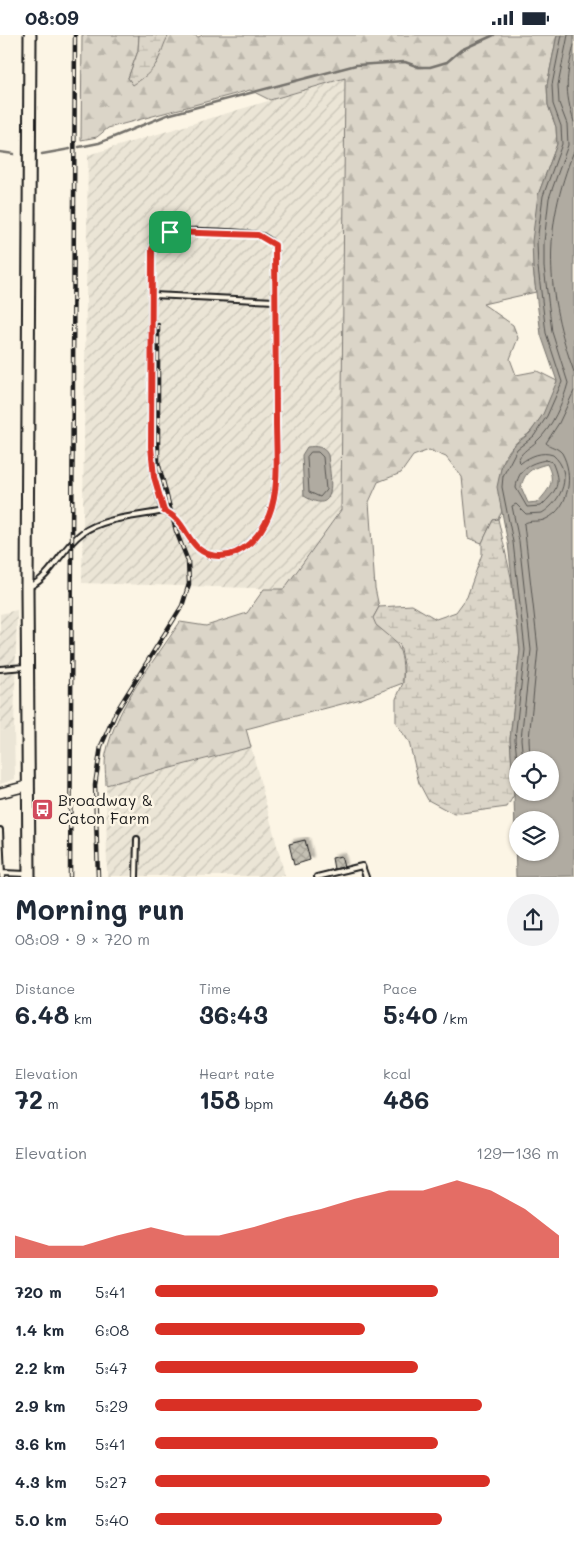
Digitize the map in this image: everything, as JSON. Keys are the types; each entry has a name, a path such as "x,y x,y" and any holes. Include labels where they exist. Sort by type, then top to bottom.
{"main road":[{"path":"29,875 27,588 30,35"}],"street":[{"path":"0,793 27,786"}],"lane":[{"path":"27,588 47,575 62,552 87,530 109,521 164,511 178,519 196,548 214,556 227,556 237,551 256,537 264,526 273,503 275,485 275,245 258,235 231,232 170,232 157,239 152,249 151,447 154,477 164,511"},
{"path":"153,295 275,301"},
{"path":"0,669 27,667"},
{"path":"0,830 1,872 29,875"},
{"path":"136,839 136,877"},
{"path":"317,877 362,866 366,877"}],"shaded area":[{"path":"345,78 341,510 284,589 82,583 88,155"},
{"path":"17,610 14,728 0,731 0,614"},
{"path":"14,728 15,779 0,784 0,731"},
{"path":"251,747 285,876 107,876 106,785"}],"green space":[{"path":"82,35 139,35 138,51 128,78 157,63 163,43 169,35 195,35 198,37 203,35 557,35 547,85 548,105 556,127 557,144 538,195 533,267 536,292 483,304 513,325 518,338 510,359 516,375 537,371 557,381 543,415 529,433 511,448 502,465 499,493 502,512 498,519 493,520 482,543 468,538 462,477 446,457 429,450 413,456 401,473 378,482 369,502 375,588 379,607 373,618 398,646 401,653 403,683 361,699 246,729 251,747 106,785 106,754 118,719 137,685 180,622 206,626 247,613 264,589 284,589 341,510 345,78 270,100 250,90 108,128 97,137 81,140"},
{"path":"139,35 169,35 155,66 133,85 128,78 138,51"},
{"path":"498,519 511,577 520,650 510,739 511,751 509,751 510,801 507,807 454,814 428,800 419,783 409,742 396,723 396,699 403,683 404,665 400,645 376,625 373,618 379,607 412,605 436,619 456,612 467,597 482,554 482,543 493,520"}],"water":[{"path":"557,35 574,35 574,876 516,877 516,861 559,861 559,811 514,811 514,801 559,801 559,751 511,751 510,739 520,650 508,543 497,487 502,464 513,446 530,433 543,414 557,381 541,335 532,241 538,195 557,144 556,127 548,105 547,85","holes":["547,464 551,480 548,489 538,502 528,503 521,487 525,477 533,469"]},
{"path":"307,447 319,447 328,455 331,483 328,498 323,502 304,496 302,455"}],"building":[{"path":"305,840 310,860 294,865 289,844"},
{"path":"341,856 344,867 334,869 332,858"}],"waterway":[{"path":"79,147 99,143 167,115 356,65 405,62 419,67 430,67 447,62 461,50 494,35"},
{"path":"42,154 70,149"},
{"path":"0,152 14,154"}],"railway":[{"path":"70,877 75,35"},
{"path":"98,877 95,785 101,746 116,712 182,606 189,584 188,561 176,531 158,462 158,325"}],"place":[{"name":"Broadway & Caton Farm","path":"42,809"}],"route":[{"path":"170,232 231,232 258,235 275,245 276,455 273,503 264,526 256,537 227,556 214,556 203,553 196,548 178,519 171,513 164,511 154,477 151,447 152,249 157,239 170,232"}]}
